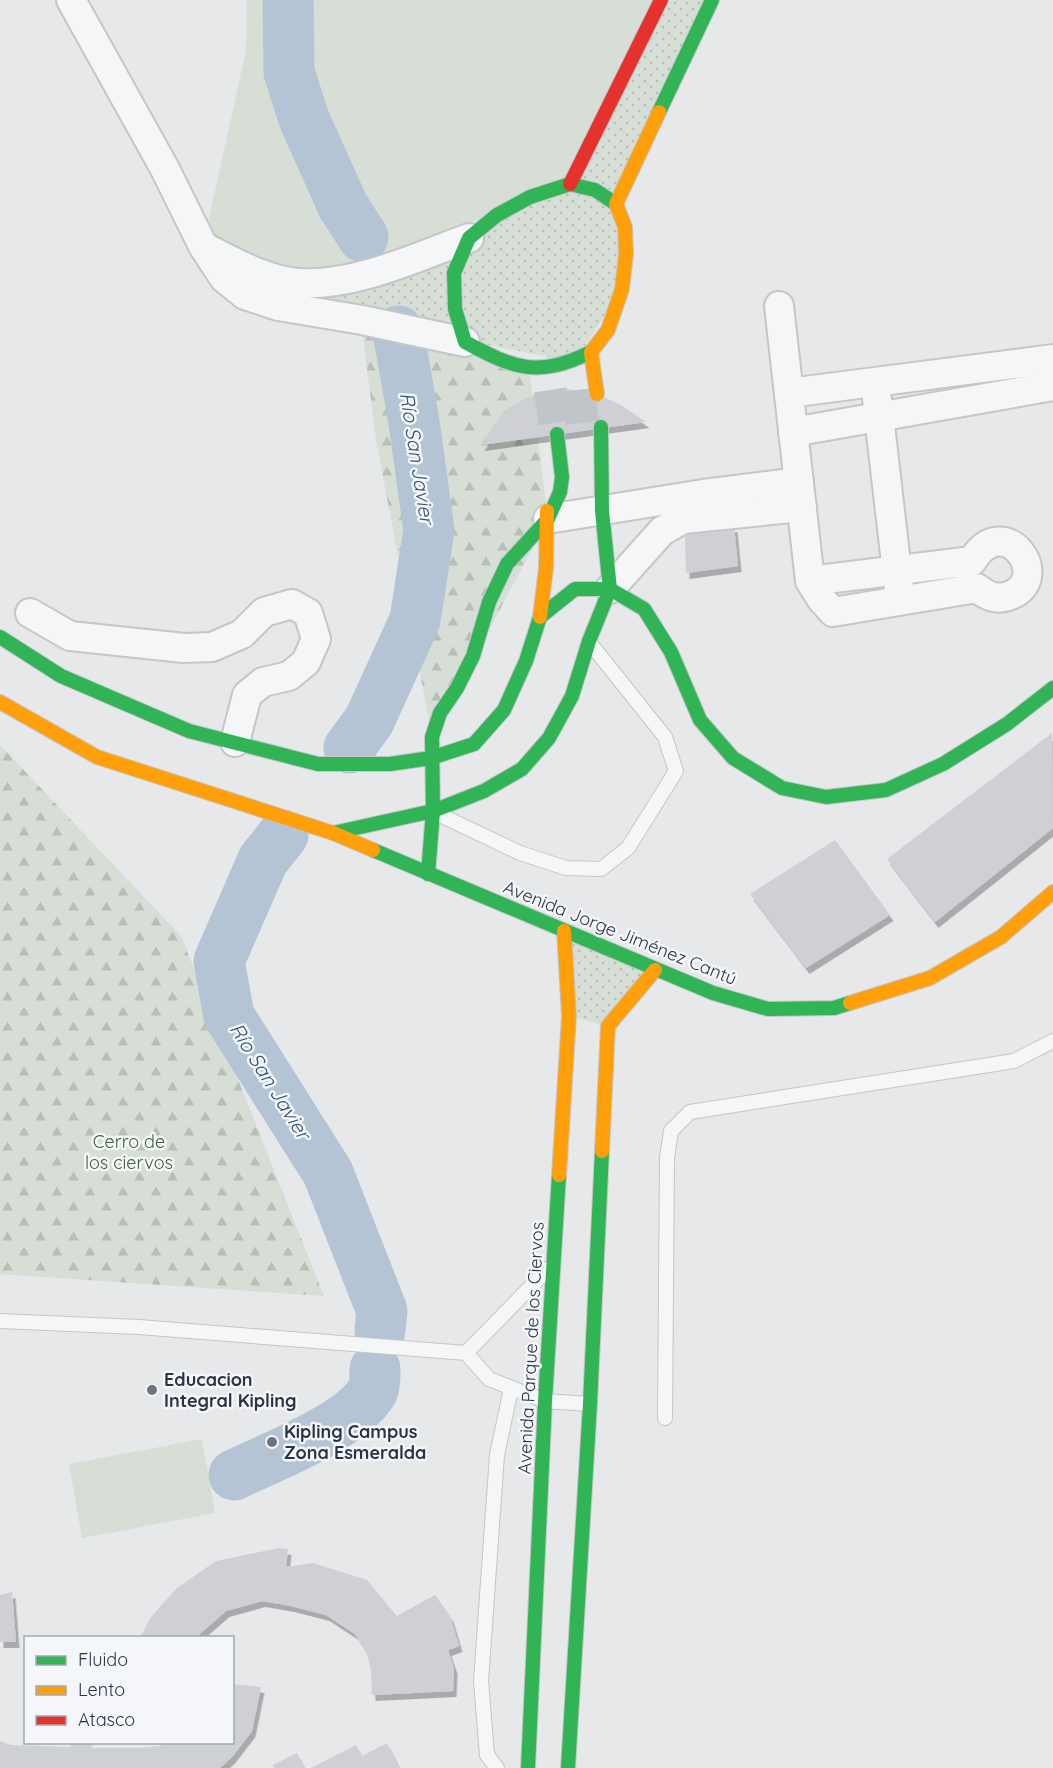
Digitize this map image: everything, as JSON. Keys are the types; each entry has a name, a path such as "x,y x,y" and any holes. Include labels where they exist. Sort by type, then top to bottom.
{"street":[{"path":"71,0 165,169 203,246 224,278 245,295 278,306 362,320 465,342 531,374 548,374 575,367 591,352 608,330 622,289 626,254 625,226 616,204 595,190 570,184 530,197 497,215 469,238 374,272 332,281 297,283 268,276 246,268 203,246"},
{"path":"570,184 661,0"},
{"path":"616,204 712,0"},
{"path":"465,342 455,309 454,273 469,238"},
{"path":"779,306 810,582 833,612 976,588 987,596 1002,598 1014,594 1023,585 1027,574 1027,562 1021,552 1003,541 990,543 978,551 972,561 810,582"},
{"path":"591,352 597,394"},
{"path":"789,393 1053,359"},
{"path":"976,369 982,398"},
{"path":"875,382 900,600"},
{"path":"793,432 1053,386"},
{"path":"601,427 602,511 610,589"},
{"path":"428,873 433,811 432,737 440,713 457,688 473,656 489,603 507,564 560,492 562,477 556,434"},
{"path":"587,453 602,511"},
{"path":"547,507 602,511 681,508 800,495"},
{"path":"0,637 61,675 189,731 318,764 390,764 431,758 474,744 504,710 526,661 540,617 546,568 547,507"},
{"path":"333,833 433,811 484,791 522,769 549,738 572,696 589,642 610,589 681,508"},
{"path":"540,617 575,589 610,589 644,609 671,652 700,720 734,758 782,789 826,797 886,790 943,764 1007,724 1053,688"},
{"path":"30,613 70,636 184,648 212,647 242,634 264,612 292,604 308,613 316,639 306,662 289,676 263,681 247,695 235,742"},
{"name":"Avenida Jorge Jiménez Cantú","path":"0,702 98,757 333,833 655,970 713,993 768,1009 834,1008 930,978 1001,937 1053,892"},
{"name":"Avenida Parque de los Ciervos","path":"528,1768 553,1264 560,1238 574,1018 564,931"},
{"path":"568,1768 590,1404 592,1239 603,1025 655,970"}],"lane":[{"path":"433,811 520,853 566,868 601,869 628,848 676,771 665,737 589,642"},
{"path":"665,1418 667,1158 671,1131 690,1112 1014,1061 1053,1041"},
{"path":"466,1353 553,1264"},
{"path":"0,1321 139,1327 466,1353 489,1379 511,1389 545,1401 590,1404"},
{"path":"497,1768 487,1755 481,1681 497,1455 511,1389"}],"green space":[{"path":"247,0 660,0 570,181 332,281 203,246 246,50"},
{"path":"661,0 712,0 616,204 622,289 574,362 362,320 246,268 332,281 570,184"},
{"path":"361,320 529,369 548,519 432,737 376,440"},
{"name":"Cerro de los ciervos","path":"0,745 181,936 324,1296 0,1274"},
{"path":"564,931 655,970 608,1026 569,1016"},
{"path":"202,1439 215,1513 82,1538 69,1464"}],"building":[{"path":"562,388 597,394 621,405 646,422 481,445 503,412 534,395"},
{"path":"734,526 738,566 686,573 685,534"},
{"path":"1052,733 1053,828 935,922 887,859"},
{"path":"835,840 890,915 806,968 750,894"},
{"path":"279,1548 288,1549 286,1567 313,1563 367,1580 397,1616 435,1595 450,1616 459,1646 448,1650 454,1668 453,1691 372,1695 371,1671 367,1653 355,1634 326,1615 291,1606 262,1601 226,1611 197,1636 141,1636 151,1617 177,1588 216,1561"},
{"path":"12,1592 16,1642 0,1642 0,1595"},
{"path":"234,1684 261,1687 252,1731 232,1757 220,1768 0,1768 0,1741 11,1745 70,1747 72,1744 94,1744 91,1748 160,1746 163,1744 234,1744"},
{"path":"387,1743 399,1768 311,1768 356,1745 362,1756"},
{"path":"297,1753 304,1768 274,1768 273,1765"}],"waterway":[{"name":"Río San Javier","path":"288,0 289,72 304,119 343,206 363,237"},
{"name":"Río San Javier","path":"349,748 369,721 415,620 429,530 414,422 398,331"},
{"name":"Río San Javier","path":"283,835 263,860 219,961 229,1016 328,1173 382,1311 380,1330"},
{"name":"Río San Javier","path":"234,1475 309,1440 347,1417 362,1405 372,1392 375,1369"}],"tunnel":[{"path":"550,390 557,434"},
{"path":"578,390 583,430"}],"traffic: fast":[{"path":"659,112 712,0"},
{"path":"591,352 556,365 527,367 498,359 465,342 455,309 454,273 469,238 497,215 530,197 570,184 595,190 616,204"},
{"path":"333,833 433,811 484,791 522,769 549,738 572,696 589,641 610,589 602,511 601,427"},
{"path":"428,874 433,811 432,737 440,713 457,688 473,656 489,602 507,564 548,519 560,492 562,477 557,434"},
{"path":"0,637 61,676 189,731 318,764 390,764 431,758 474,744 504,710 526,661 540,617 575,589 610,589"},
{"path":"610,589 644,609 671,652 700,720 733,758 782,788 826,797 886,790 943,764 1007,724 1053,688"},
{"path":"373,850 713,993 768,1009 834,1008 850,1003"},
{"path":"568,1768 590,1404 602,1151"},
{"path":"528,1768 545,1401 559,1175"}],"traffic: slow":[{"path":"597,394 591,352 608,330 622,289 626,254 625,227 616,204 659,112"},
{"path":"540,617 546,568 547,511"},
{"path":"0,702 97,757 333,833 373,850"},
{"path":"850,1003 930,978 1001,937 1053,892"},
{"path":"559,1175 569,1016 564,931"},
{"path":"602,1151 608,1026 655,970"}],"traffic: jam":[{"path":"570,184 661,0"}],"place":[{"name":"Educacion Integral Kipling","path":"152,1390"},
{"name":"Kipling Campus Zona Esmeralda","path":"272,1442"}]}
